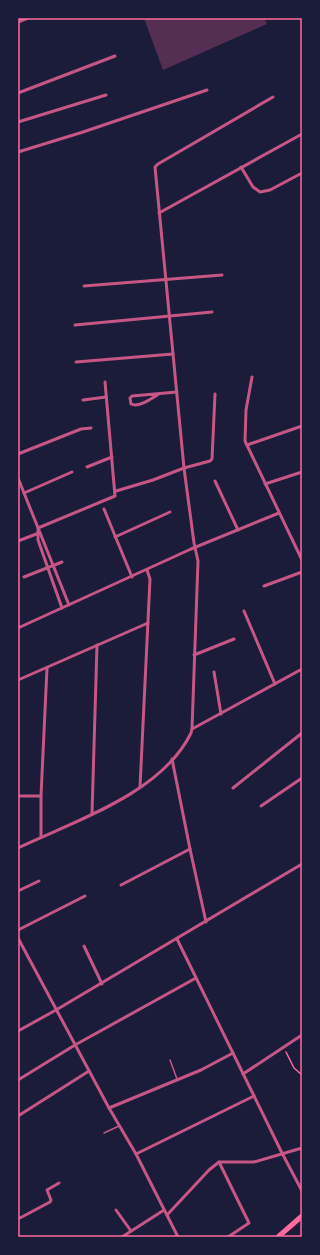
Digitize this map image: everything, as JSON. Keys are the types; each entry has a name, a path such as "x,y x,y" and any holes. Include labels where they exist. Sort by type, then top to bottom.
{"main road":[{"path":"278,1237 302,1216"}],"street":[{"path":"18,22 28,18"},
{"path":"18,92 115,56"},
{"path":"18,152 83,132 207,90"},
{"path":"18,122 106,95"},
{"path":"18,848 119,802 155,776 172,759 192,729 198,561 184,468 155,166 273,97"},
{"path":"159,213 302,134"},
{"path":"241,167 253,187 260,192 270,190 302,173"},
{"path":"84,286 166,278 222,275"},
{"path":"75,325 212,312"},
{"path":"76,362 173,354"},
{"path":"252,377 246,410 246,445 302,560"},
{"path":"18,541 116,495 105,382"},
{"path":"159,394 147,401 135,405 132,405 130,398 132,396 177,392"},
{"path":"116,491 148,482 184,468 208,462 212,459 215,394"},
{"path":"83,400 106,397"},
{"path":"246,445 302,426"},
{"path":"18,454 81,429 91,428"},
{"path":"87,467 112,457"},
{"path":"24,493 72,472"},
{"path":"265,484 302,472"},
{"path":"18,478 69,605"},
{"path":"215,481 238,530"},
{"path":"104,510 132,576"},
{"path":"116,537 170,512"},
{"path":"18,628 195,548 279,513"},
{"path":"39,531 38,540 62,608"},
{"path":"24,577 62,562"},
{"path":"140,787 150,579 147,570"},
{"path":"264,586 302,572"},
{"path":"244,611 275,684"},
{"path":"18,680 148,623"},
{"path":"194,656 234,639"},
{"path":"92,814 98,645"},
{"path":"41,837 41,796 47,668"},
{"path":"192,729 302,668"},
{"path":"214,672 221,714"},
{"path":"233,788 302,733"},
{"path":"172,759 206,922"},
{"path":"261,806 302,778"},
{"path":"18,796 41,796"},
{"path":"121,885 190,849"},
{"path":"18,1031 102,984 302,864"},
{"path":"18,891 39,881"},
{"path":"18,930 85,896"},
{"path":"18,938 109,1108 136,1154 178,1237"},
{"path":"178,939 243,1074 302,1191"},
{"path":"84,946 102,984"},
{"path":"18,1080 75,1045 196,978"},
{"path":"243,1074 302,1035"},
{"path":"109,1108 201,1070 233,1053"},
{"path":"18,1116 89,1071"},
{"path":"136,1154 254,1096"},
{"path":"167,1215 218,1162 254,1162 302,1148"},
{"path":"218,1162 249,1223 228,1237"},
{"path":"18,1219 50,1202 51,1200 47,1190 59,1183"},
{"path":"116,1210 131,1231"},
{"path":"122,1237 164,1210"}],"lane":[{"path":"170,1060 177,1079"},
{"path":"104,1133 119,1126"}],"path":[{"path":"284,1048 294,1068 302,1074"}],"building":[{"path":"144,18 264,18 267,24 163,70"}]}
